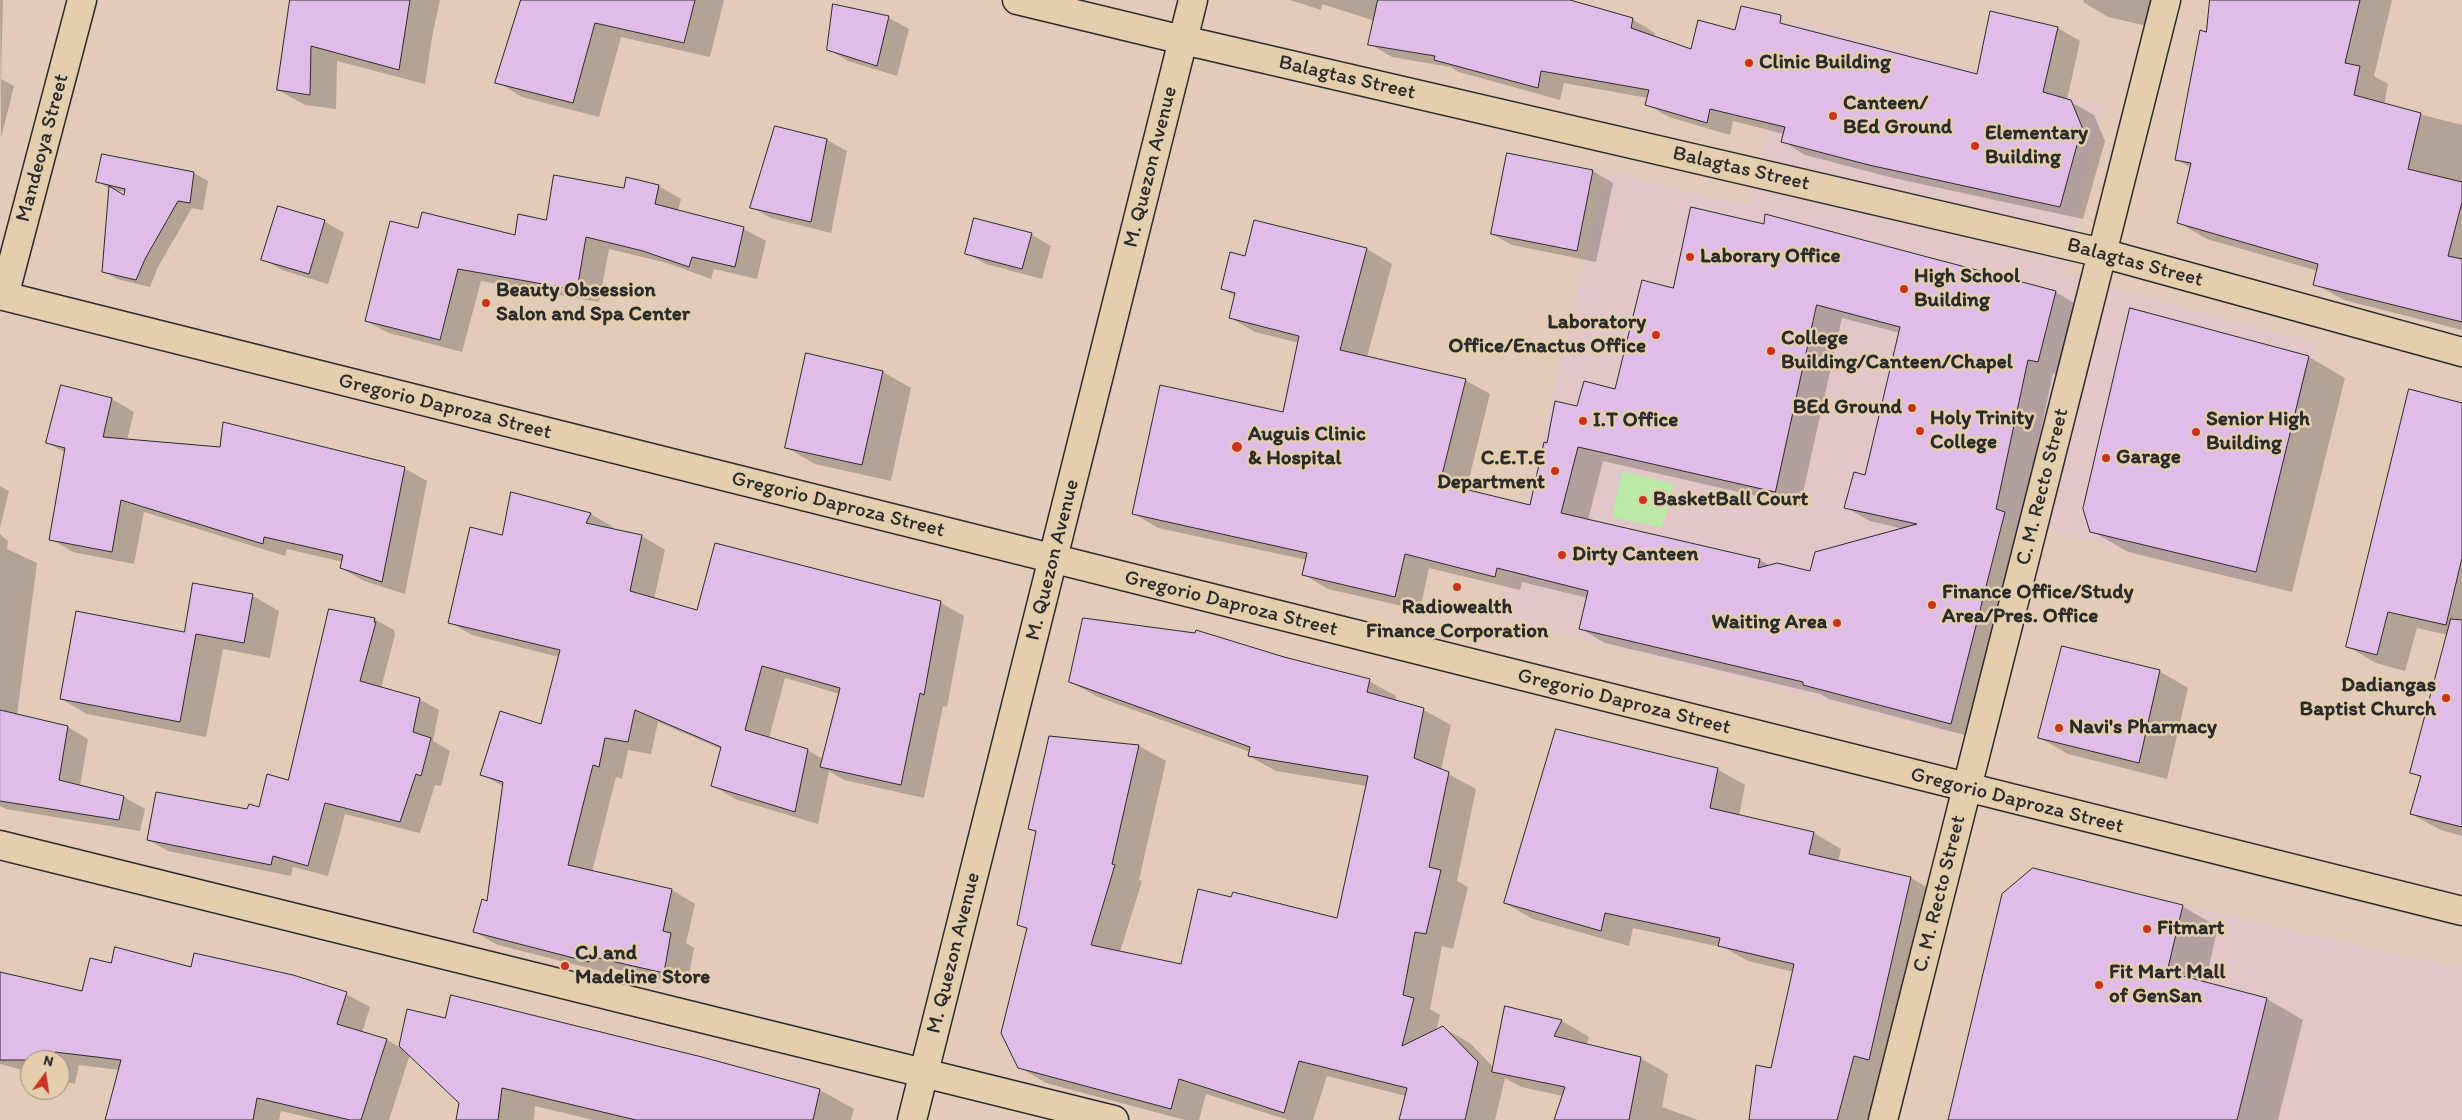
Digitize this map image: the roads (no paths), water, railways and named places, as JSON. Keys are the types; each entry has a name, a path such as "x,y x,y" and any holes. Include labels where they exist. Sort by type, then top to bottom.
{"street":[{"name":"Mandeoya Street","path":"2,296 82,0"},
{"name":"Balagtas Street","path":"1017,0 2102,253 2462,352"},
{"name":"M. Quezon Avenue","path":"912,1120 1192,0"},
{"name":"C. M. Recto Street","path":"1883,1120 2166,0"},
{"name":"Gregorio Daproza Street","path":"2,296 2462,911"},
{"path":"0,845 1114,1120"}],"place":[{"name":"Clinic Building","path":"1749,63"},
{"name":"Canteen/ BEd Ground","path":"1833,116"},
{"name":"Elementary Building","path":"1975,146"},
{"name":"Laborary Office","path":"1690,257"},
{"name":"High School Building","path":"1904,289"},
{"name":"Beauty Obsession Salon and Spa Center","path":"486,303"},
{"name":"Laboratory Office/Enactus Office","path":"1656,335"},
{"name":"College Building/Canteen/Chapel","path":"1771,351"},
{"name":"BEd Ground","path":"1912,408"},
{"name":"I.T Office","path":"1583,421"},
{"name":"Holy Trinity College","path":"1920,431"},
{"name":"Senior High Building","path":"2196,432"},
{"name":"Auguis Clinic & Hospital","path":"1237,447"},
{"name":"Garage","path":"2106,458"},
{"name":"C.E.T.E Department","path":"1555,471"},
{"name":"BasketBall Court","path":"1643,500"},
{"name":"Dirty Canteen","path":"1562,555"},
{"name":"Radiowealth Finance Corporation","path":"1457,587"},
{"name":"Finance Office/Study Area/Pres. Office","path":"1932,605"},
{"name":"Waiting Area","path":"1837,623"},
{"name":"Dadiangas Baptist Church","path":"2446,698"},
{"name":"Navi's Pharmacy","path":"2059,728"},
{"name":"Fitmart","path":"2147,929"},
{"name":"CJ and Madeline Store","path":"565,966"},
{"name":"Fit Mart Mall of GenSan","path":"2099,985"}]}
